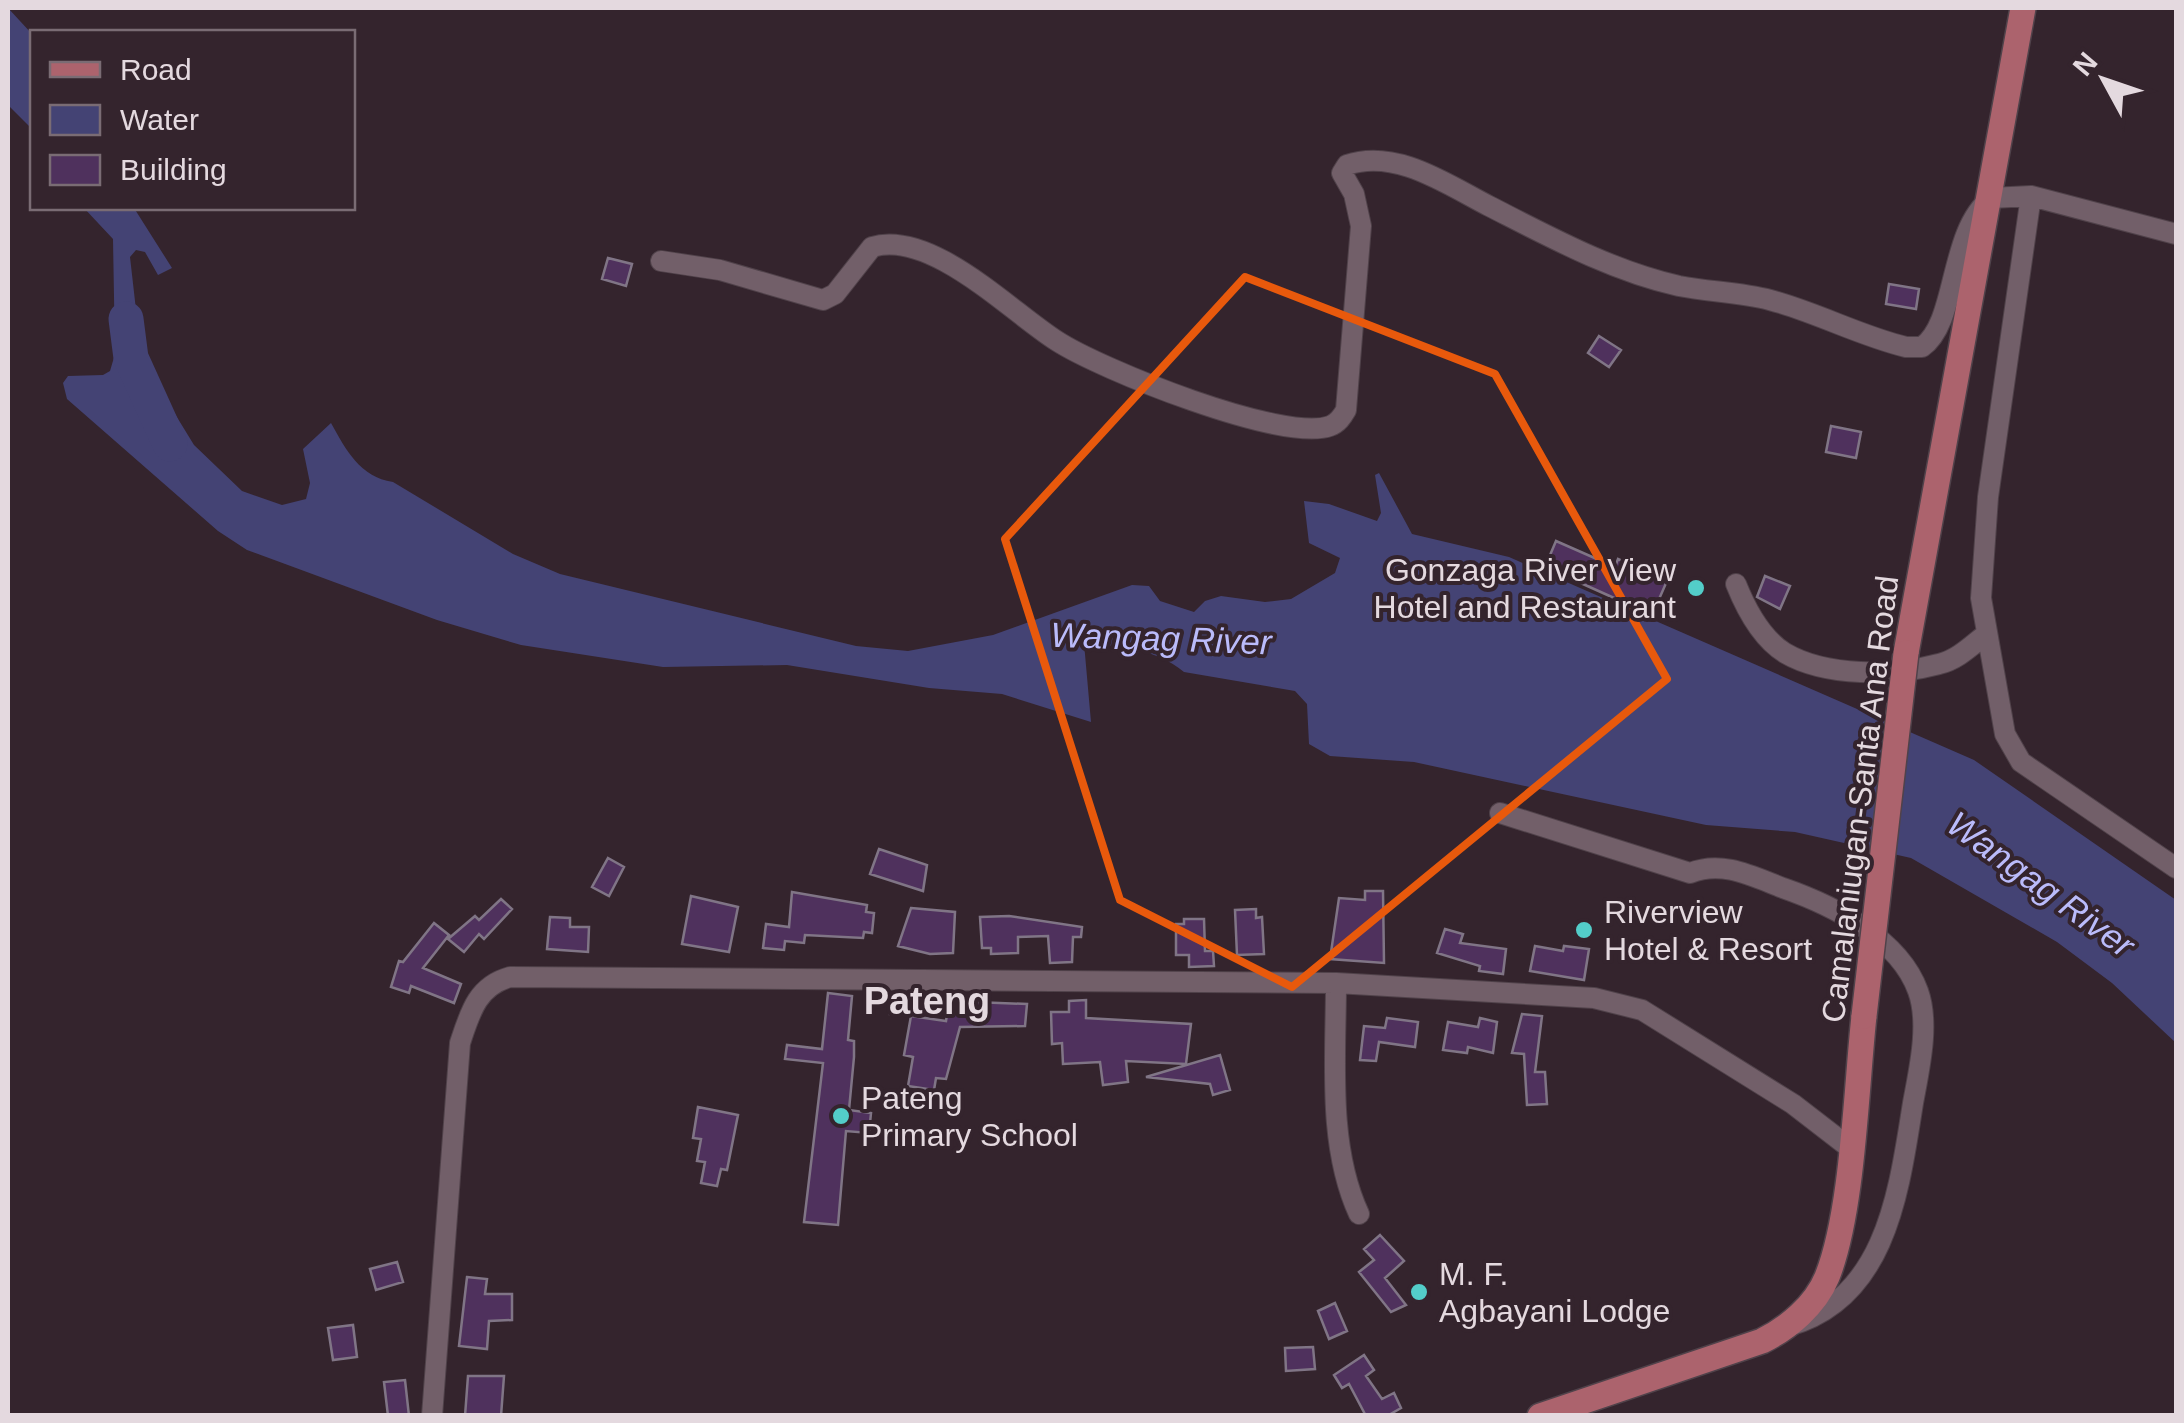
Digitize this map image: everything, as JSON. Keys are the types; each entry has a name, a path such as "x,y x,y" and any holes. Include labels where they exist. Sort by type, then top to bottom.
{"main road":[{"name":"Camalaniugan-Santa Ana Road","path":"1540,1416 1762,1341 1787,1326 1827,1277 1850,1148 1906,653 2024,8"}],"street":[{"path":"660,262 720,270 823,300 836,294 872,246 907,248 966,274 1058,343 1106,364 1227,414 1319,428 1335,423 1346,410 1361,249 1359,210 1342,174 1352,163 1380,160 1420,172 1557,242 1678,286 1767,299 1889,343 1915,348 1927,344 1934,335 1974,216 1991,198 2031,196 2176,234"},
{"path":"2031,196 1988,497 1981,598 1985,635 2011,750 2065,794 2176,868"},
{"path":"1736,584 1750,616 1782,651 1807,662 1877,670 1938,664 1985,635"},
{"path":"1500,813 1690,872 1710,864 1815,899 1850,918 1908,970 1923,1009 1919,1070 1898,1196 1878,1250 1844,1298 1826,1312 1787,1326"},
{"path":"432,1416 460,1043 472,1008 496,981 510,977 1336,983 1618,1002 1668,1026 1793,1104 1850,1148"},
{"path":"1336,983 1336,1097 1347,1188 1359,1214"}],"highlighted area":[{"path":"1245,277 1495,374 1667,679 1292,987 1120,900 1005,539"}],"water":[{"path":"8,8 30,32 30,127 8,105"},
{"path":"86,210 135,210 172,268 158,275 145,252 136,250 130,257 141,354 128,375 133,392 175,414 194,445 242,491 282,505 306,499 310,483 303,449 331,423 349,452 372,474 393,482 513,554 560,574 856,646 908,651 993,635 1132,585 1149,586 1160,601 1194,612 1205,601 1221,596 1265,602 1291,599 1335,573 1340,558 1309,543 1304,501 1329,504 1377,521 1381,513 1375,475 1379,473 1412,534 1509,557 1974,760 2176,900 2176,1043 2112,983 2057,942 1911,858 1795,832 1706,825 1414,762 1330,756 1309,744 1307,704 1295,691 1184,672 1137,650 1084,643 1091,722 1002,694 929,688 787,665 663,667 521,645 437,620 247,550 218,531 67,399 63,383 68,376 103,375 110,371 115,354 113,239"}],"building":[{"path":"608,258 632,264 626,286 602,279"},
{"path":"1889,284 1919,289 1916,309 1886,304"},
{"path":"1599,336 1621,350 1609,367 1588,353"},
{"path":"1831,426 1861,432 1856,458 1826,452"},
{"path":"1556,541 1615,567 1618,559 1667,581 1652,615 1545,567"},
{"path":"1765,576 1790,586 1780,609 1757,597"},
{"path":"879,849 927,865 923,891 870,874"},
{"path":"608,858 624,867 609,896 592,887"},
{"path":"1365,891 1383,891 1384,963 1330,959 1339,898 1365,900"},
{"path":"792,892 867,905 866,912 874,913 872,933 864,932 863,938 805,935 804,943 785,941 784,950 763,948 766,924 789,927"},
{"path":"691,896 738,907 729,952 682,944"},
{"path":"501,899 512,909 484,939 479,934 464,952 448,939 475,916 479,920"},
{"path":"911,908 955,912 953,953 930,954 898,946"},
{"path":"1256,909 1256,918 1262,917 1264,954 1237,955 1235,910"},
{"path":"1009,916 1082,927 1081,937 1073,937 1072,962 1050,963 1048,936 1018,937 1018,953 991,954 991,948 982,948 980,917"},
{"path":"550,917 570,918 570,927 589,927 588,952 547,949"},
{"path":"1184,919 1204,919 1205,951 1213,951 1214,966 1189,967 1189,955 1176,955 1176,924 1184,924"},
{"path":"434,923 449,935 423,968 461,984 454,1003 411,986 409,993 391,987 399,961 403,962"},
{"path":"1445,929 1463,934 1460,943 1506,949 1503,974 1479,971 1480,966 1437,953"},
{"path":"1535,946 1563,951 1564,946 1589,949 1584,980 1530,971"},
{"path":"828,993 852,996 848,1040 854,1041 854,1057 849,1110 871,1113 869,1133 846,1131 838,1225 804,1222 823,1063 785,1059 787,1045 822,1049"},
{"path":"891,994 918,994 918,1015 890,1014"},
{"path":"1086,1000 1086,1018 1191,1024 1186,1064 1126,1061 1128,1082 1103,1085 1100,1062 1063,1064 1062,1043 1052,1044 1051,1012 1069,1012 1069,1001"},
{"path":"949,1001 1027,1004 1025,1026 960,1027 946,1079 936,1078 934,1090 908,1086 913,1057 904,1055 911,1016 946,1021"},
{"path":"1522,1014 1542,1016 1535,1072 1545,1072 1547,1104 1527,1105 1524,1054 1512,1053"},
{"path":"1387,1018 1418,1022 1415,1047 1379,1042 1376,1061 1360,1060 1364,1026 1385,1028"},
{"path":"1480,1018 1497,1022 1493,1053 1468,1047 1467,1053 1443,1050 1448,1022 1478,1027"},
{"path":"1220,1055 1230,1090 1213,1095 1210,1084 1146,1077"},
{"path":"698,1107 738,1115 727,1170 721,1169 717,1186 701,1183 705,1162 697,1161 701,1139 693,1138"},
{"path":"1380,1235 1404,1261 1385,1278 1406,1305 1391,1312 1359,1272 1374,1260 1364,1249"},
{"path":"397,1262 403,1282 376,1290 370,1269"},
{"path":"467,1277 487,1279 485,1294 512,1294 512,1320 489,1321 487,1349 459,1346"},
{"path":"1335,1303 1347,1331 1329,1339 1318,1311"},
{"path":"353,1325 357,1357 333,1360 328,1328"},
{"path":"1313,1347 1315,1369 1286,1371 1285,1348"},
{"path":"1364,1355 1374,1370 1366,1376 1382,1399 1394,1393 1401,1408 1387,1416 1366,1416 1349,1384 1342,1388 1334,1375"},
{"path":"468,1376 504,1376 501,1416 465,1416"},
{"path":"405,1380 409,1416 388,1416 384,1382"}],"waterway":[{"name":"Wangag River","path":"126,319 131,358 170,444"}],"place":[{"name":"Gonzaga River View Hotel and Restaurant","path":"1696,588"},
{"name":"Riverview Hotel & Resort","path":"1584,930"},
{"name":"Pateng Primary School","path":"841,1116"},
{"name":"M. F. Agbayani Lodge","path":"1419,1292"}],"district":[{"name":"Pateng","path":"927,1001"}]}
